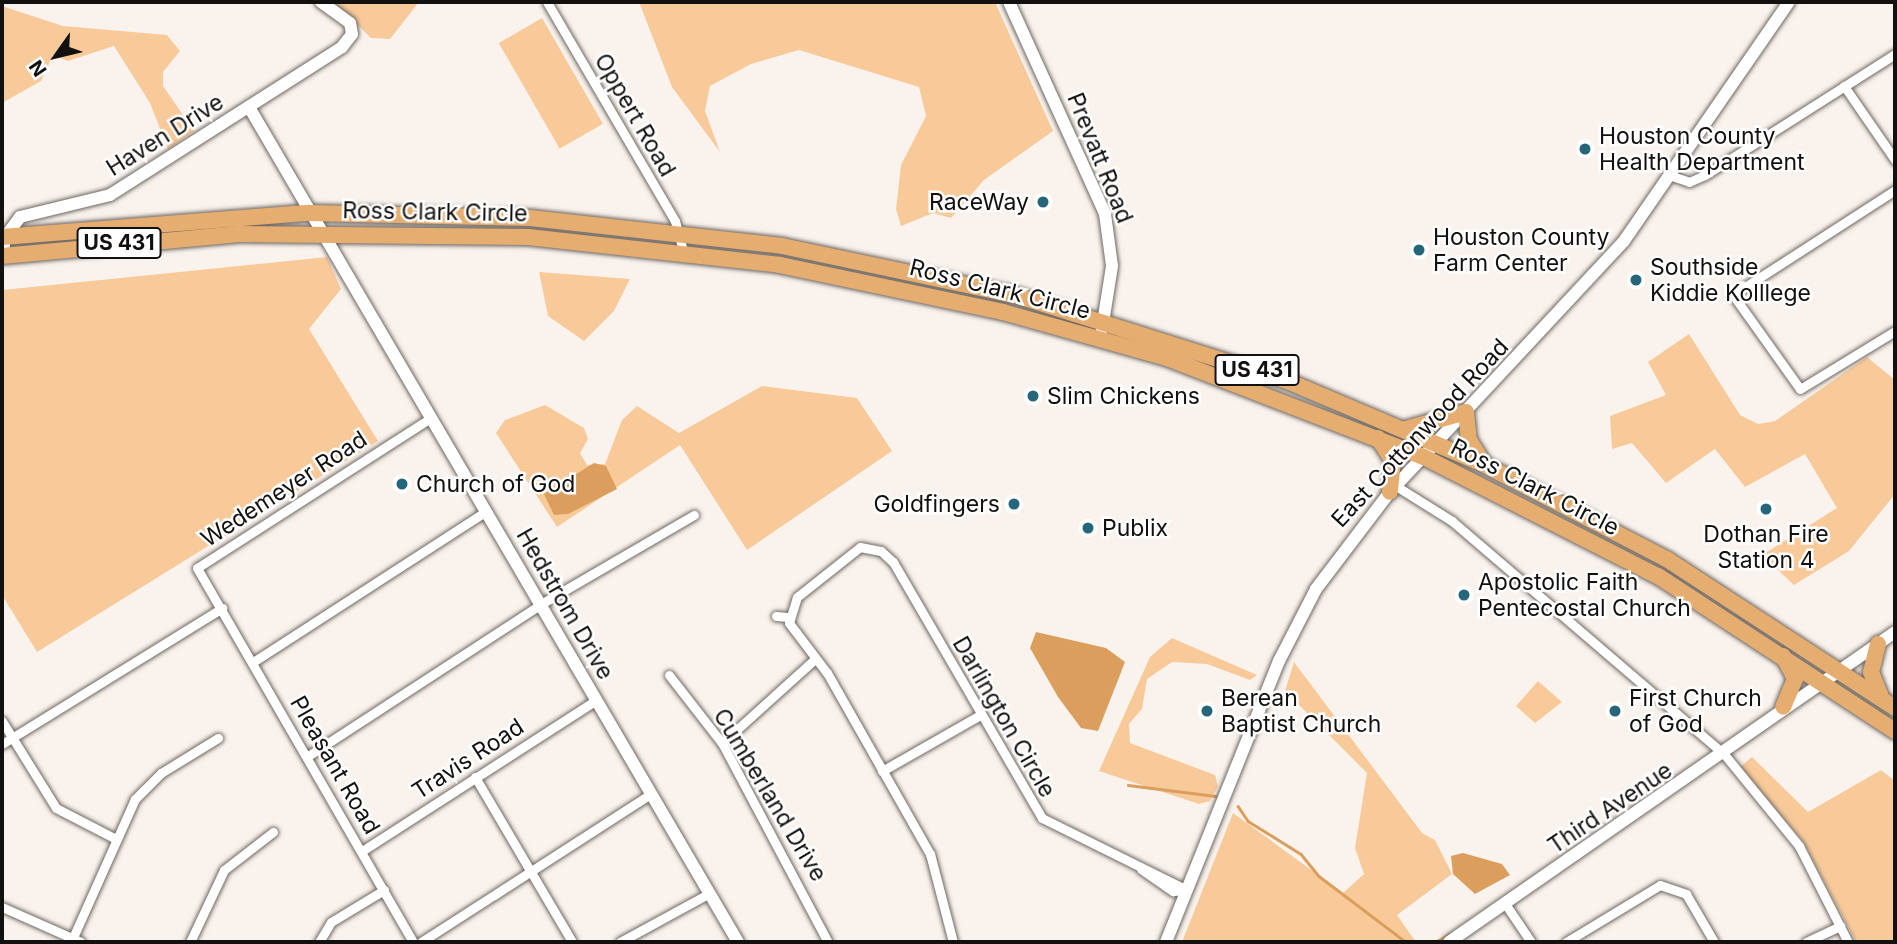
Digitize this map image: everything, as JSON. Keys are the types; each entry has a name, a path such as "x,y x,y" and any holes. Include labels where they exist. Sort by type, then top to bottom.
{"highway":[{"name":"Ross Clark Circle","path":"3,237 309,213 490,216 680,232 874,263 1105,320 1211,354 1406,429 1485,465 1668,560 1839,668 1895,708"},
{"name":"Ross Clark Circle","path":"2,256 321,232 528,237 683,251 872,281 1099,337 1194,368 1377,436 1424,457 1658,576 1823,679 1895,731"},
{"path":"872,281 874,263"},
{"path":"1194,368 1211,354"},
{"path":"1406,429 1465,412 1469,440 1485,465"},
{"path":"1377,436 1393,461 1393,489"},
{"path":"1658,576 1668,560"},
{"path":"1878,644 1871,672 1881,698"},
{"path":"1779,651 1795,679 1783,707"}],"street":[{"name":"Haven Drive","path":"3,237 27,213 110,195 342,47 353,29 321,2"},
{"name":"Oppert Road","path":"547,2 680,232 683,251"},
{"name":"Prevatt Road","path":"1009,2 1105,214 1112,266 1105,320 1099,337"},
{"name":"East Cottonwood Road","path":"1166,942 1297,620 1393,489 1588,284 1672,176 1787,3"},
{"path":"1672,176 1689,182 1705,175 1895,54"},
{"path":"1844,86 1895,160"},
{"name":"Hedstrom Drive","path":"249,107 738,942"},
{"path":"1895,190 1733,295 1800,389 1895,331"},
{"path":"2,256 3,237"},
{"name":"Wedemeyer Road","path":"222,608 197,568 431,418"},
{"path":"1393,489 1452,521 1724,754 1799,846 1849,942"},
{"path":"253,662 486,511"},
{"path":"308,756 541,604 694,515"},
{"name":"Darlington Circle","path":"788,617 797,597 845,554 871,543 893,562 1042,818 1187,890"},
{"path":"2,744 222,608"},
{"name":"Pleasant Road","path":"222,608 414,942"},
{"path":"776,616 788,617 792,633 815,659 930,854 953,942"},
{"name":"Third Avenue","path":"1449,942 1724,754 1783,707 1895,632"},
{"path":"722,743 815,659"},
{"name":"Cumberland Drive","path":"669,674 722,743 828,942"},
{"name":"Travis Road","path":"362,851 596,700"},
{"path":"882,771 980,715"},
{"path":"2,721 56,808 116,839"},
{"path":"2,907 75,941 116,839 147,785 218,738"},
{"path":"475,777 572,942"},
{"path":"421,942 651,794"},
{"path":"190,942 224,870 273,832"},
{"path":"1566,942 1660,885 1686,894 1714,942"},
{"path":"319,942 331,922 384,890"},
{"path":"620,942 710,894"},
{"path":"1506,905 1531,942"},
{"path":"1806,942 1841,926"}],"shaded area":[{"path":"334,2 419,2 390,39 371,38"},
{"path":"639,2 995,2 1053,131 984,180 951,218 933,213 901,226 896,209 901,165 926,116 919,87 799,50 751,64 710,86 705,111 720,152 672,87"},
{"path":"2,6 63,26 167,35 180,51 163,72 163,86 194,131 168,149 150,103 114,46 68,61 53,55 41,81 2,103"},
{"path":"542,18 603,124 560,149 499,43"},
{"path":"327,257 341,289 309,329 378,441 37,652 2,595 2,290"},
{"path":"539,272 630,279 614,311 584,341 548,316"},
{"path":"1689,334 1740,415 1758,424 1775,421 1867,357 1895,380 1895,494 1849,551 1794,585 1762,555 1837,508 1805,454 1745,487 1715,449 1666,483 1632,443 1612,449 1610,416 1666,395 1648,362"},
{"path":"762,386 857,398 892,451 747,550 680,445 557,527 496,433 505,420 545,405 584,428 588,439 580,453 587,465 605,464 622,420 637,406 679,433"},
{"path":"594,463 606,466 617,489 568,514 554,515 544,494"},
{"path":"1036,632 1106,648 1125,662 1098,731 1081,728 1058,697 1030,648"},
{"path":"1172,638 1257,675 1250,680 1207,664 1172,662 1147,679 1142,709 1129,724 1130,743 1215,775 1218,786 1210,801 1199,804 1099,771 1150,657"},
{"path":"1294,662 1422,833 1435,840 1452,874 1397,915 1416,942 1182,942 1233,813 1343,893 1364,874 1355,848 1367,773 1285,691"},
{"path":"1538,681 1562,702 1535,723 1516,706"},
{"path":"1752,757 1808,812 1881,770 1895,781 1895,942 1856,942 1803,841 1740,767"},
{"path":"1463,853 1502,864 1510,875 1475,894 1453,874 1451,856"}],"waterway":[{"path":"1128,785 1215,796"},
{"path":"1238,806 1248,821 1301,854 1319,876 1406,942"},
{"path":"1435,942 1452,933"}],"place":[{"name":"Houston County Health Department","path":"1585,149"},
{"name":"RaceWay","path":"1043,202"},
{"name":"Houston County Farm Center","path":"1419,250"},
{"name":"Southside Kiddie Kolllege","path":"1636,280"},
{"name":"Slim Chickens","path":"1033,396"},
{"name":"Church of God","path":"402,484"},
{"name":"Goldfingers","path":"1014,504"},
{"name":"Dothan Fire Station 4","path":"1766,509"},
{"name":"Publix","path":"1088,528"},
{"name":"Apostolic Faith Pentecostal Church","path":"1464,595"},
{"name":"Berean Baptist Church","path":"1207,711"},
{"name":"First Church of God","path":"1615,711"}]}
